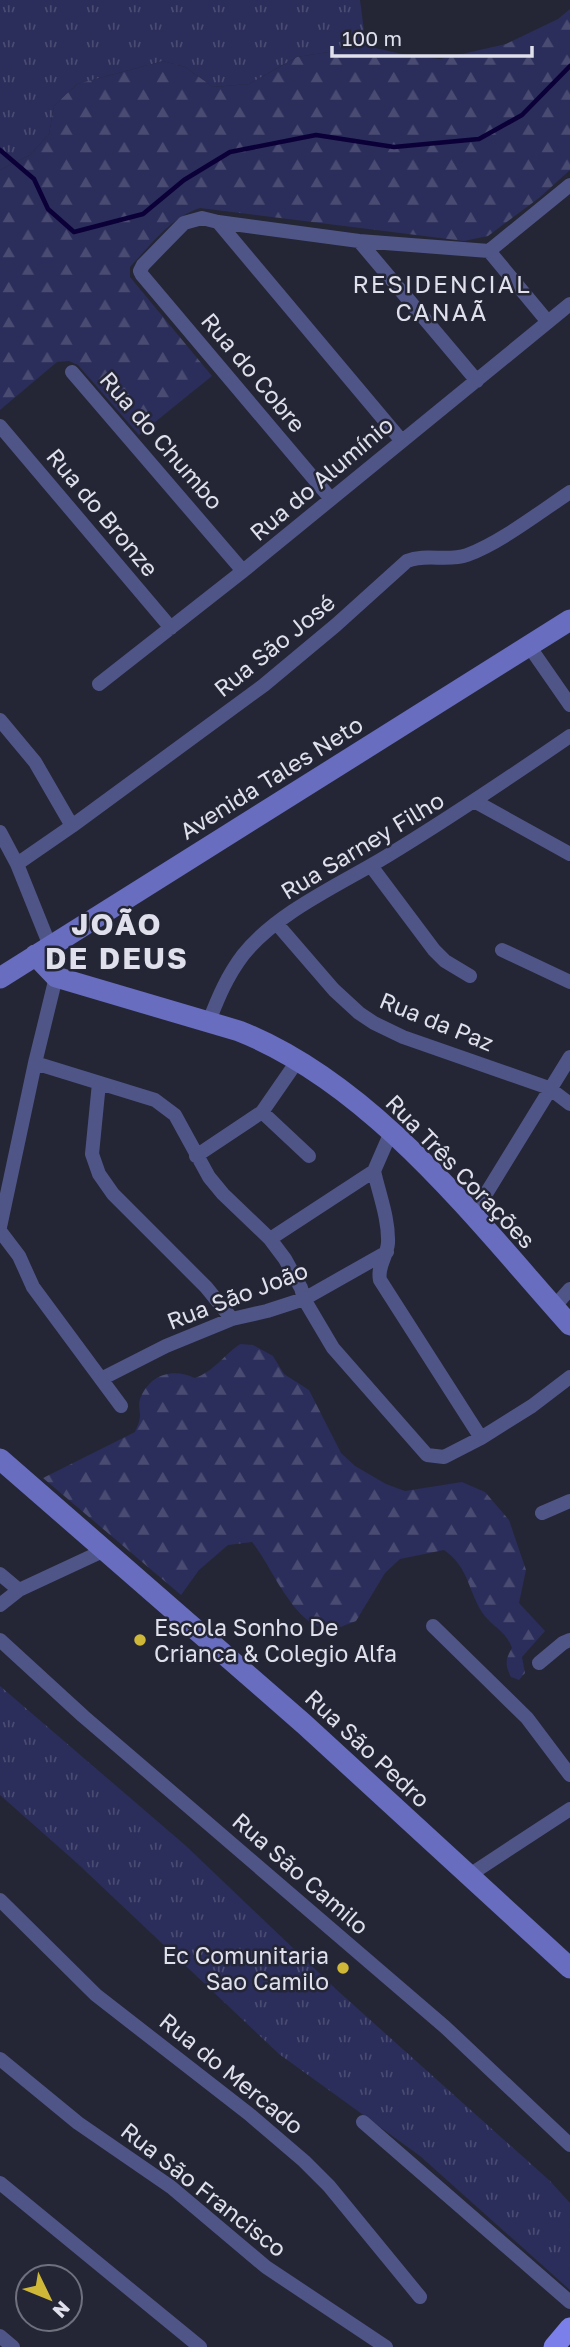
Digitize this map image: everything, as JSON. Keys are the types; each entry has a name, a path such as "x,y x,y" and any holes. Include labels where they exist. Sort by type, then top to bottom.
{"main road":[{"path":"554,2347 570,2328"}],"street":[{"path":"218,222 359,241 489,251 570,185"},
{"name":"Rua do Cobre","path":"218,222 202,218 184,223 140,271 331,499"},
{"path":"218,222 401,440"},
{"path":"359,241 477,381"},
{"path":"489,251 548,322"},
{"name":"Rua do Alumínio","path":"99,684 243,571 570,303"},
{"name":"Rua do Chumbo","path":"72,372 243,571"},
{"name":"Rua do Bronze","path":"0,426 171,628"},
{"name":"Rua São José","path":"17,864 264,685 407,561 413,558 465,556 513,530 570,492"},
{"name":"Avenida Tales Neto","path":"0,978 570,620"},
{"path":"529,646 570,705"},
{"path":"0,720 35,762 72,826"},
{"name":"Rua Sarney Filho","path":"209,1021 223,984 244,954 277,924 323,893 475,802 570,736"},
{"path":"475,802 570,854"},
{"path":"0,832 17,864 43,951 56,977 0,1229 19,1256 33,1287 121,1406"},
{"path":"371,866 433,950 445,961 470,976"},
{"name":"Rua da Paz","path":"277,924 334,990 366,1018 403,1037 549,1088 570,1104"},
{"path":"502,950 570,982"},
{"name":"Rua Três Corações","path":"56,977 209,1021 263,1040 298,1060 391,1132 473,1215 570,1325"},
{"path":"473,1215 570,1057"},
{"path":"196,1156 262,1112 298,1060"},
{"path":"35,1063 155,1100 174,1115 209,1177 223,1195 270,1239 295,1275 304,1298 333,1348 426,1455 443,1457 481,1438 532,1406 570,1377"},
{"path":"99,1083 92,1154 99,1174 113,1194 206,1287 232,1319"},
{"path":"262,1112 309,1156"},
{"path":"270,1239 374,1171 391,1132"},
{"path":"374,1171 387,1224 387,1252 378,1272 380,1280 481,1438"},
{"name":"Rua São João","path":"101,1379 166,1346 232,1319 267,1311 304,1298 387,1252"},
{"path":"554,1307 570,1289"},
{"name":"Rua São Pedro","path":"0,1459 304,1724 570,1968"},
{"path":"542,1513 570,1501"},
{"path":"0,1605 19,1590 105,1550"},
{"path":"0,1574 19,1590"},
{"path":"433,1626 527,1718 570,1775"},
{"name":"Rua São Camilo","path":"0,1640 93,1725 445,2027 570,2145"},
{"path":"539,1663 570,1640"},
{"path":"468,1876 570,1809"},
{"name":"Rua do Mercado","path":"0,1900 96,1995 249,2114 304,2161 329,2186 420,2297"},
{"name":"Rua São Francisco","path":"0,2059 78,2123 171,2187 266,2267 386,2347"},
{"path":"363,2122 570,2302"},
{"path":"0,2183 200,2347"},
{"path":"0,2336 13,2347"}],"green space":[{"path":"0,0 360,0 366,46 297,57 249,84 213,87 185,67 163,61 77,84 54,106 49,134 30,155 0,170"},
{"path":"570,9 570,170 539,198 488,236 464,241 200,208 180,218 162,233 130,267 130,277 212,376 139,435 78,365 69,361 57,362 0,410 0,170 30,155 49,134 54,106 77,84 163,61 185,67 213,87 249,84 297,57 366,46 440,59 506,44 558,19"},
{"path":"240,1344 253,1345 273,1356 284,1374 309,1390 341,1453 355,1466 386,1484 405,1491 462,1482 485,1492 509,1520 526,1570 519,1603 545,1631 522,1657 525,1673 519,1680 511,1677 508,1669 507,1659 512,1648 509,1642 484,1615 464,1573 453,1557 444,1550 400,1559 385,1573 356,1621 329,1629 316,1626 295,1607 252,1542 228,1545 199,1570 181,1595 43,1478 135,1432 140,1418 140,1399 155,1379 170,1373 195,1378 207,1372"},
{"path":"0,1686 185,1845 338,1991 550,2181 570,2203 570,2290 420,2156 279,2054 78,1864 0,1795"}],"waterway":[{"path":"0,150 34,179 48,209 74,232 143,214 184,180 230,152 316,135 394,147 479,139 522,115 570,66"}],"place":[{"name":"Escola Sonho De Crianca & Colegio Alfa","path":"140,1640"},
{"name":"Ec Comunitaria Sao Camilo","path":"343,1968"}],"district":[{"name":"RESIDENCIAL CANAÃ","path":"442,297"},
{"name":"JOÃO DE DEUS","path":"117,941"}]}
